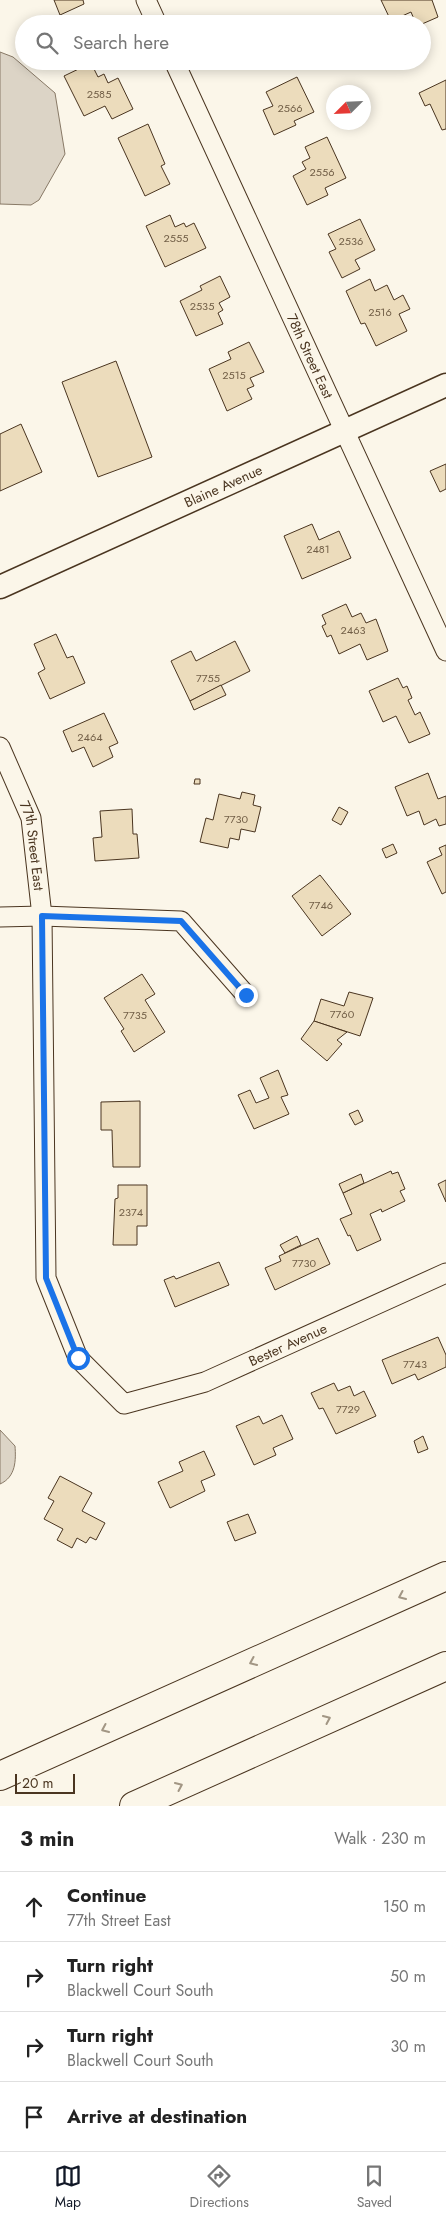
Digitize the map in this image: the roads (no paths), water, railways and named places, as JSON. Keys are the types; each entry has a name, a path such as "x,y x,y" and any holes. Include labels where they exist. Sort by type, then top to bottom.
{"highway":[{"path":"0,1776 446,1576"},
{"path":"134,1806 446,1666"}],"street":[{"path":"146,0 153,15"},
{"name":"78th Street East","path":"178,70 446,651"},
{"name":"Blaine Avenue","path":"0,587 446,385"},
{"name":"77th Street East","path":"0,747 31,818 42,916 46,1278 78,1358 124,1404"},
{"path":"0,917 42,916 181,921 246,995"},
{"name":"Bester Avenue","path":"124,1404 205,1382 446,1273"}]}
